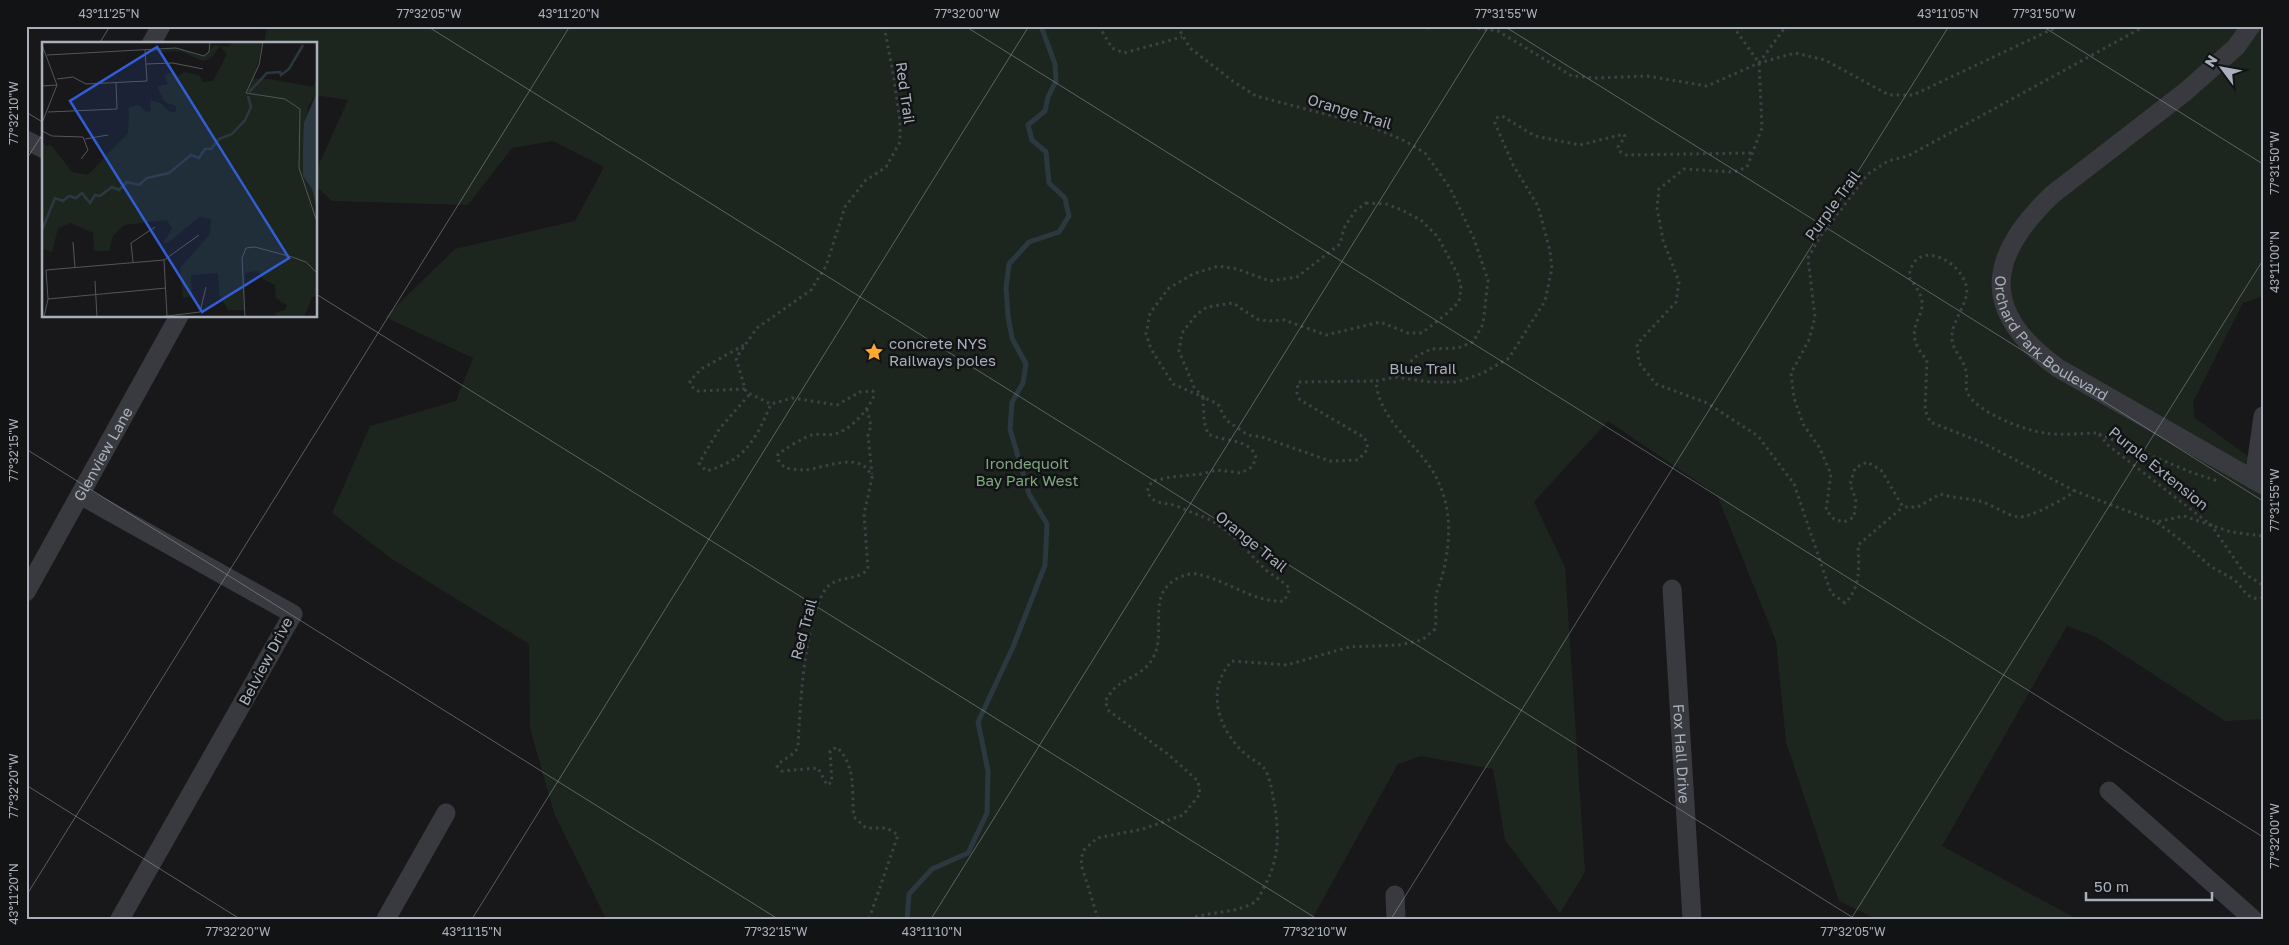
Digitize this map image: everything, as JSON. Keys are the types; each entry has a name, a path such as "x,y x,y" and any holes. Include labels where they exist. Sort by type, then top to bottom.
{"street":[{"path":"152,42 161,26"},
{"name":"Orchard Park Boulevard","path":"2252,26 2236,46 2185,92 2053,194 2033,213 2015,237 2004,261 2001,286 2006,310 2017,331 2035,351 2058,368 2258,483"},
{"path":"26,140 42,148"},
{"name":"Glenview Lane","path":"26,592 178,318"},
{"path":"2258,483 2262,426"},
{"name":"Belview Drive","path":"80,495 293,614 120,919"},
{"name":"Fox Hall Drive","path":"1672,589 1692,919"},
{"path":"2109,791 2254,919"},
{"path":"386,919 446,813"},
{"path":"1395,895 1396,919"}],"path":[{"name":"Red Trail","path":"749,395 745,389 736,358 758,328 811,290 826,266 845,207 864,181 886,167 900,142 900,122 894,78 884,26"},
{"path":"1099,26 1112,48 1124,53 1182,37"},
{"name":"Orange Trail","path":"1177,26 1190,48 1234,82 1256,96 1350,120 1405,141 1425,153 1450,188 1474,238 1488,280 1483,324 1473,342 1458,348 1431,349 1415,357 1395,377"},
{"path":"1420,26 1425,28 1464,26 1498,32 1572,76 1595,78 1647,76 1707,86 1759,63 1796,53 1825,60 1889,95 1913,95 2059,26"},
{"path":"1733,26 1759,63 1762,128 1759,141 1747,167 1734,172 1684,169 1659,189 1657,208 1663,240 1679,282 1676,302 1637,344 1639,363 1656,384 1707,403 1758,436 1794,484 1831,593 1845,603 1853,595 1860,574 1858,545 1903,507 1918,507 1940,494 1958,499 1978,501 2020,517 2033,514 2047,505 2062,501 2075,491 2156,522 2190,546 2210,566 2235,580 2245,594 2260,600 2263,597"},
{"path":"1759,63 1786,26"},
{"name":"Purple Trail","path":"1903,507 1881,470 1867,462 1855,468 1850,485 1856,499 1854,517 1844,522 1834,519 1826,510 1831,474 1820,447 1804,424 1794,398 1791,373 1809,340 1815,317 1808,258 1820,237 1868,174 1888,161 1908,156 2145,26"},
{"name":"Blue Trail","path":"1189,919 1202,914 1236,910 1257,901 1275,863 1278,843 1278,823 1272,790 1264,769 1241,750 1221,721 1216,694 1222,672 1232,661 1287,665 1349,647 1399,645 1422,640 1435,629 1438,615 1436,596 1450,534 1447,504 1435,475 1387,413 1377,393 1376,381 1395,377 1430,382 1457,382 1483,373 1509,358 1545,301 1552,268 1550,251 1538,206 1513,165 1495,123 1496,118 1502,116 1535,136 1580,145 1624,134 1625,137 1618,147 1618,151 1626,155 1752,153"},
{"path":"1203,397 1194,387 1179,351 1182,333 1196,315 1207,307 1233,303 1257,319 1268,321 1284,320 1326,335 1339,334 1380,322 1408,333 1422,333 1459,302 1461,288 1458,275 1438,237 1422,221 1402,210 1386,204 1366,203 1351,216 1344,228 1340,244 1297,277 1270,281 1237,269 1218,266 1193,274 1169,288 1150,313 1146,334 1151,349 1173,384 1218,404 1226,420 1248,435 1262,437 1330,461 1358,460 1368,449 1365,438 1300,400 1297,393 1298,382 1376,381"},
{"name":"Purple Extension","path":"2075,491 1981,442 1930,422 1925,410 1927,360 1918,349 1915,340 1915,325 1922,304 1920,294 1909,277 1910,268 1914,261 1929,255 1948,260 1960,272 1967,286 1954,326 1952,341 1966,372 1967,392 1980,407 2014,424 2045,434 2098,433 2109,446 2211,525 2245,574 2263,585"},
{"name":"Red Trail","path":"745,389 698,391 690,386 690,381 693,376 707,365 746,344"},
{"path":"771,404 760,430 741,455 712,469 706,471 702,468 700,463 711,441 749,395 771,404 792,398 837,405 860,392 868,390 873,392 874,396 867,408 844,430 834,434 809,436 778,454 778,460 785,468 804,470 859,463 866,467 872,478"},
{"name":"Orange Trail","path":"1098,919 1081,859 1089,843 1097,838 1143,829 1184,815 1200,794 1198,781 1169,755 1109,711 1105,701 1116,686 1136,676 1152,659 1159,637 1160,596 1170,582 1189,573 1205,576 1271,602 1284,601 1290,589 1227,532 1209,520 1177,506 1158,504 1150,498 1147,491 1152,481 1171,476 1201,474 1217,470 1241,473 1252,467 1256,458 1255,452 1248,446 1235,441 1217,439 1208,434 1204,421 1203,397"},
{"path":"867,408 871,426 868,435 872,478"},
{"path":"2098,433 2193,473 2226,484"},
{"name":"Red Trail","path":"869,919 898,835 887,828 866,828 854,817 851,795 852,775 846,757 837,747 830,751 832,782 826,785 818,768 788,772 782,771 777,766 795,754 798,747 805,661 817,610 826,589 834,582 863,575 868,569 864,514 872,478"},
{"path":"2156,522 2184,516 2231,532 2263,536"}],"green space":[{"name":"Irondequoit Bay Park West","path":"267,26 2263,26 2263,296 2243,303 2193,402 2195,418 2248,456 2263,485 2263,719 2225,721 2096,637 2067,626 1942,846 2077,919 1876,919 1839,901 1786,742 1776,641 1717,495 1608,421 1534,502 1565,567 1585,872 1560,913 1505,840 1493,769 1421,756 1398,764 1312,919 606,919 554,813 530,728 529,644 392,559 332,513 370,426 456,401 473,358 385,317 455,249 575,221 604,167 553,141 512,148 468,205 332,201 318,188 318,167 348,100 318,95 318,42 264,42"}],"waterway":[{"path":"907,919 909,894 932,869 968,853 987,813 988,771 978,722 1013,647 1045,565 1047,524 1029,494 1010,429 1012,402 1023,383 1026,364 1012,338 1006,288 1009,264 1029,242 1059,232 1069,216 1065,198 1049,183 1046,152 1032,140 1028,125 1045,111 1048,97 1056,81 1055,64 1041,26"}],"place":[{"name":"concrete NYS Railways poles","path":"874,352"}]}
